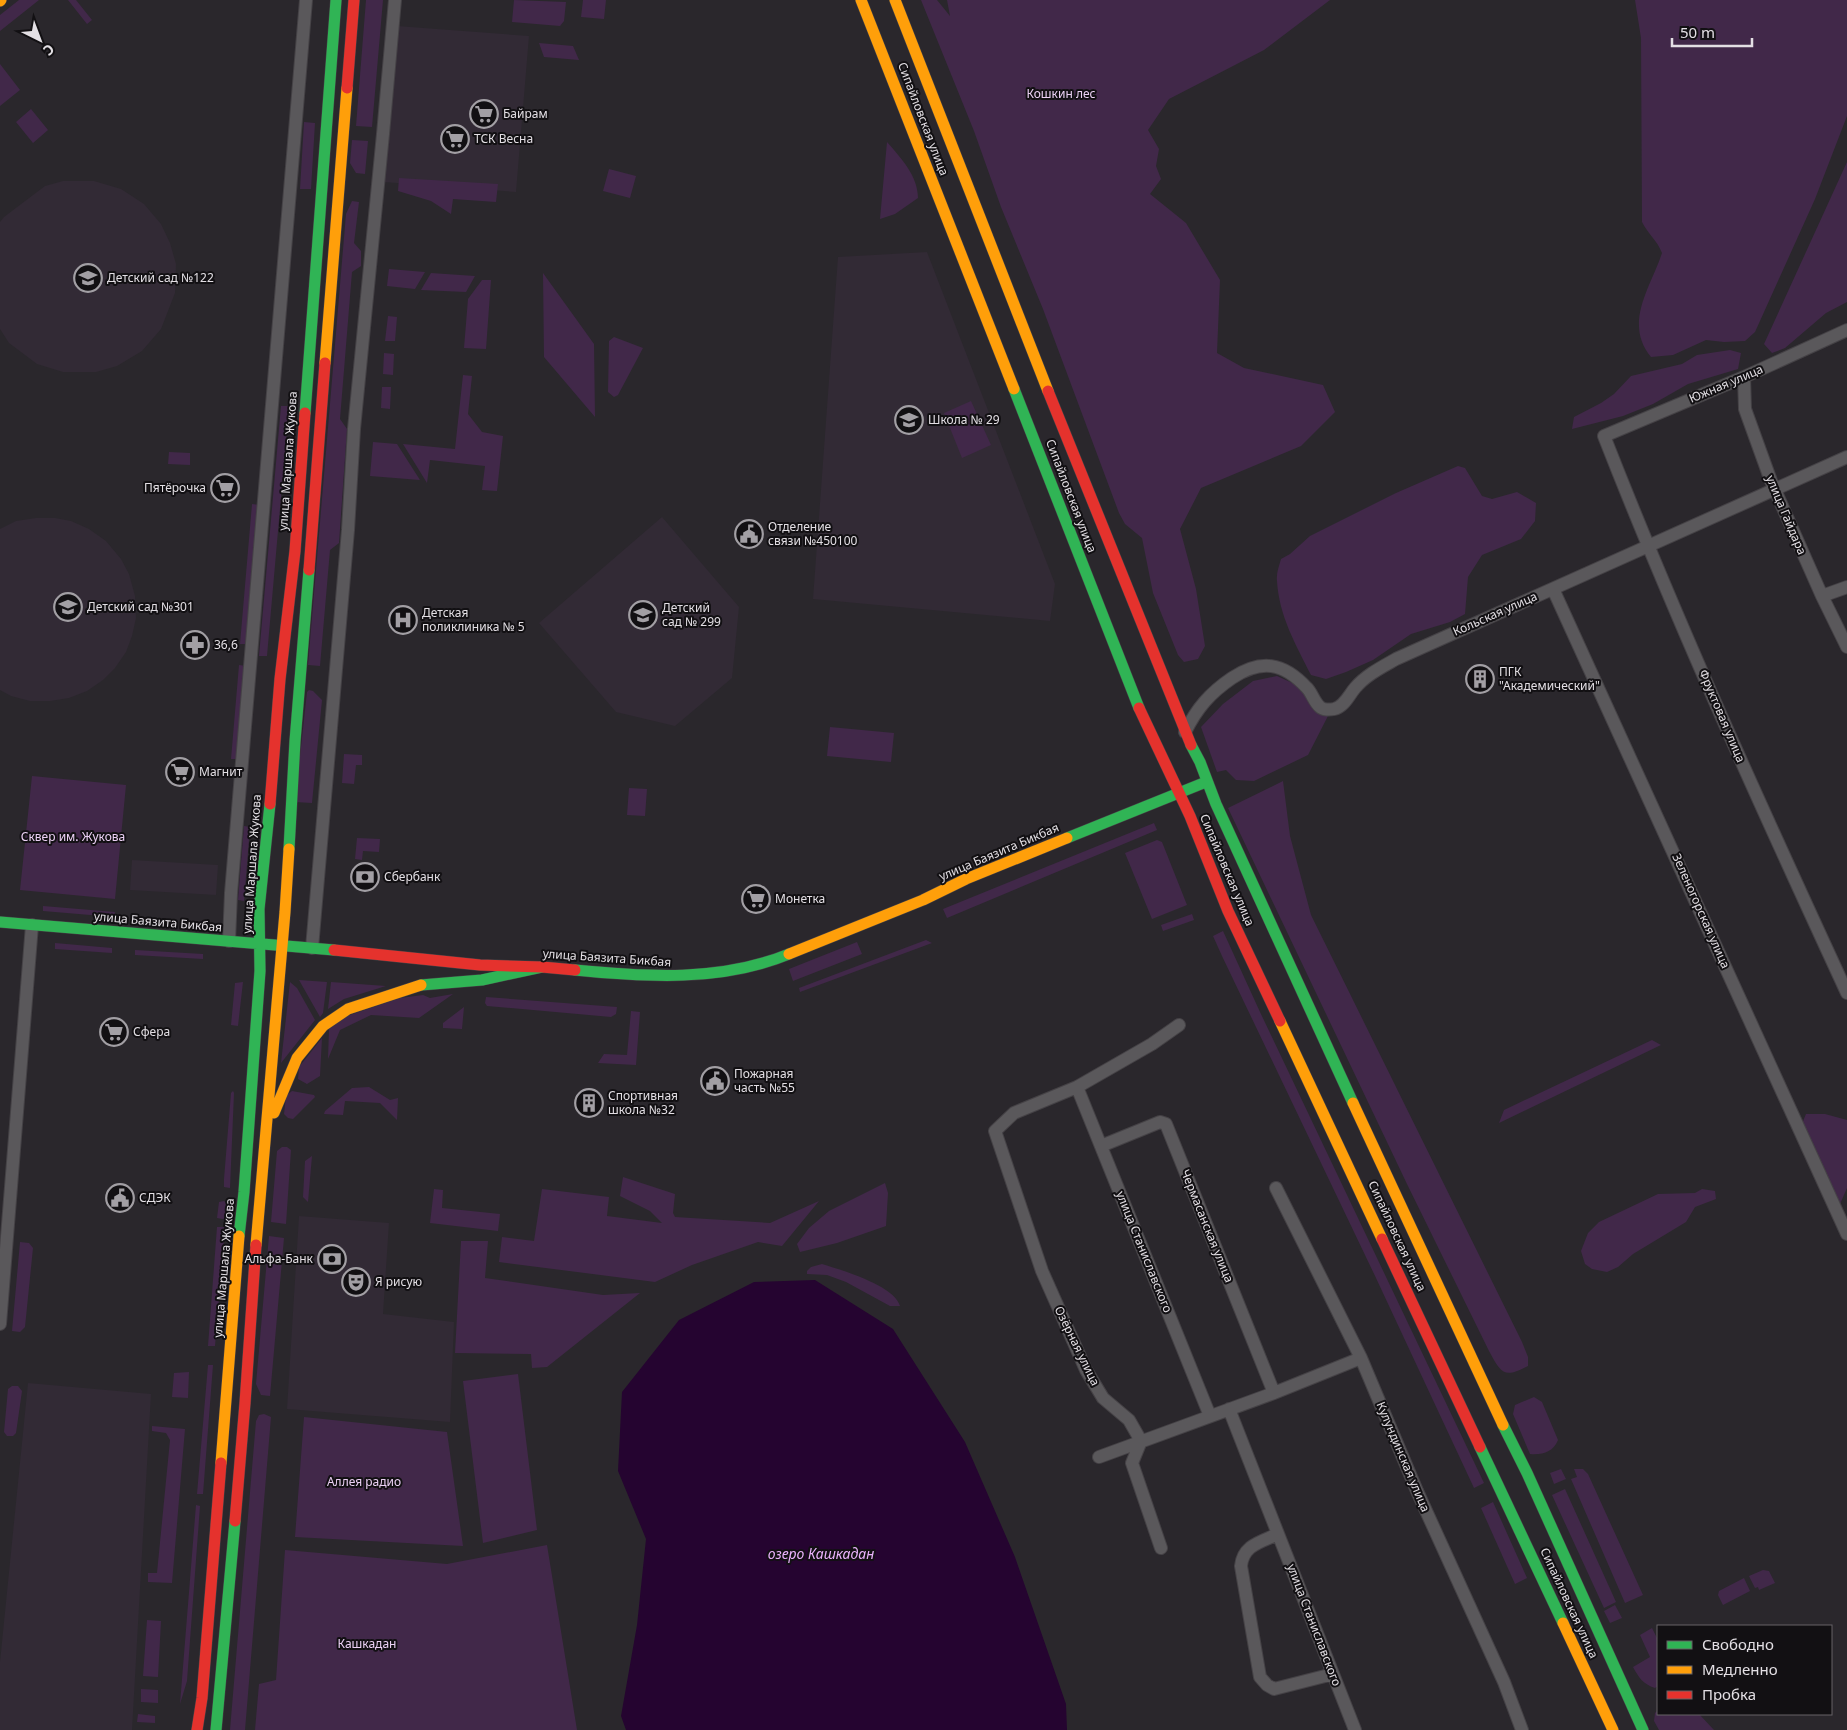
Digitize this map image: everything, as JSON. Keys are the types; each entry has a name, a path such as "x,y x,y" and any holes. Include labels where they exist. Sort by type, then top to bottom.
{"main road":[{"name":"улица Маршала Жукова","path":"197,1730 203,1689 244,1192 250,1078 260,971 259,910 280,679 295,551 336,0"},
{"path":"216,1730 285,912 295,741 354,0"},
{"name":"Сипайловская улица","path":"861,0 1145,724 1190,816 1228,911 1463,1399 1613,1730"},
{"name":"Сипайловская улица","path":"895,0 1048,392 1185,732 1200,762 1206,782 1483,1394 1529,1477 1643,1730"},
{"name":"улица Баязита Бикбая","path":"0,922 260,943 480,965 542,967 674,976 751,967 782,957 923,900 966,879 1206,782"},
{"path":"266,1132 297,1058 324,1026 348,1008 418,985 482,980 542,967"}],"street":[{"path":"229,941 231,893 306,0"},
{"path":"312,948 349,520 354,429 395,0"},
{"name":"Южная улица","path":"1604,436 1744,377 1847,330"},
{"name":"улица Гайдара","path":"1744,377 1745,409 1774,489 1847,647"},
{"name":"Фруктовая улица","path":"1604,436 1648,546 1757,797 1847,993"},
{"name":"Кольская улица","path":"1185,732 1197,710 1215,690 1246,670 1260,665 1270,665 1282,669 1307,688 1320,707 1327,710 1336,709 1349,698 1362,680 1396,659 1847,457"},
{"path":"1822,596 1847,587"},
{"name":"Зеленогорская улица","path":"1553,588 1847,1234"},
{"path":"0,1324 32,925"},
{"path":"1077,1087 1152,1044 1179,1024"},
{"name":"Озёрная улица","path":"1077,1087 1014,1113 995,1131 1042,1271 1086,1370 1103,1398 1129,1420 1141,1442"},
{"name":"улица Станиславского","path":"1077,1087 1210,1416"},
{"name":"Чермасанская улица","path":"1101,1146 1160,1122 1166,1124 1274,1393"},
{"name":"Кулундинская улица","path":"1276,1188 1361,1358 1417,1490 1504,1682 1522,1730"},
{"path":"1098,1457 1274,1393 1361,1358"},
{"name":"улица Станиславского","path":"1229,1409 1355,1730"},
{"path":"1141,1442 1132,1463 1161,1548"},
{"path":"1278,1534 1247,1549 1242,1558 1241,1566 1260,1677 1267,1685 1274,1689 1333,1674"}],"shaded area":[{"path":"397,26 529,36 516,192 384,182"},
{"name":"Детский сад №122","path":"63,181 94,181 121,189 144,204 161,224 170,243 176,264 175,293 161,329 142,351 117,366 96,372 63,372 37,364 9,343 0,329 0,222 45,186"},
{"name":"Школа № 29","path":"927,252 1055,584 1050,621 813,599 838,257"},
{"name":"Детский сад № 299","path":"662,517 739,607 732,678 675,726 616,712 539,623"},
{"name":"Детский сад №301","path":"55,518 71,521 89,529 106,541 121,559 129,574 135,596 136,618 132,636 126,652 115,668 103,680 87,691 69,698 50,701 30,701 11,696 0,690 0,529 16,521"},
{"path":"132,860 218,865 216,895 130,890"},
{"path":"299,1216 389,1223 383,1314 454,1322 450,1422 287,1409"},
{"path":"28,1383 151,1394 132,1730 0,1730 0,1662"}],"green space":[{"path":"19,0 39,0 0,31 0,15"},
{"path":"68,0 76,0 92,20 87,24"},
{"path":"366,0 383,0 372,127 356,126"},
{"path":"514,0 566,2 564,21 560,26 512,22"},
{"path":"583,0 606,0 604,19 581,17"},
{"name":"Кошкин лес","path":"921,0 937,0 950,16 947,0 1330,0 1264,50 1169,99 1148,130 1159,149 1156,166 1161,179 1150,194 1186,223 1220,280 1217,353 1244,368 1323,385 1335,412 1301,446 1201,488 1180,529 1196,589 1205,646 1198,659 1184,662 1178,655 1153,593 1142,538 1125,524 1119,513 1043,309 1001,207 974,131"},
{"path":"1635,0 1847,0 1847,116 1815,199 1755,332 1745,341 1724,342 1706,340 1673,355 1651,357 1643,344 1639,331 1639,318 1646,292 1662,253 1658,244 1642,222 1641,38"},
{"path":"539,43 573,46 579,60 544,57"},
{"path":"0,64 20,90 0,106"},
{"path":"31,109 48,130 33,143 16,122"},
{"path":"304,122 315,123 311,189 300,189"},
{"path":"352,140 368,141 365,174 356,173 350,163"},
{"path":"887,142 912,175 918,198 895,214 880,219"},
{"path":"1847,162 1847,302 1826,313 1785,348 1772,353 1764,344"},
{"path":"609,169 636,176 630,198 603,191"},
{"path":"399,178 498,184 496,202 453,199 451,214 431,201 398,191"},
{"path":"352,201 359,202 354,243 361,251 361,266 352,272 340,419 347,429 339,543 330,550 320,666 308,665 346,214"},
{"path":"389,269 425,272 415,289 387,286"},
{"path":"431,273 475,276 466,292 421,290"},
{"path":"543,273 594,344 595,417 544,357"},
{"path":"482,280 491,280 486,349 464,348 468,299"},
{"path":"388,316 397,317 395,341 385,341"},
{"path":"614,337 643,348 618,395 614,397 608,392 609,341"},
{"path":"1730,350 1741,353 1738,369 1688,384 1653,404 1623,416 1572,429 1574,417 1614,394 1631,376 1682,364 1697,355"},
{"path":"384,353 394,354 393,375 383,374"},
{"path":"463,375 472,376 468,414 482,432 503,436 497,491 482,490 485,466 430,460 427,483 403,444 455,449"},
{"path":"382,387 391,387 390,409 381,408"},
{"path":"971,401 991,445 962,458 944,413"},
{"path":"281,406 289,406 267,656 259,656"},
{"path":"373,442 397,444 420,480 370,476"},
{"path":"169,452 190,453 190,465 168,464"},
{"path":"1458,466 1465,468 1482,496 1492,499 1517,492 1536,503 1535,521 1521,539 1482,555 1468,577 1465,614 1450,622 1411,634 1373,660 1346,672 1326,679 1311,675 1289,630 1281,606 1277,578 1281,559 1290,554 1310,536 1396,493"},
{"path":"252,504 260,505 248,644 240,644"},
{"path":"239,665 246,666 239,759 231,759"},
{"path":"1277,676 1299,686 1329,714 1308,755 1254,781 1236,780 1226,770 1217,772 1201,727 1223,704 1253,681"},
{"path":"309,690 313,691 322,700 312,803 295,802 307,692"},
{"path":"830,727 894,733 891,762 827,756"},
{"path":"344,754 362,755 362,765 356,765 354,784 342,783"},
{"name":"Сквер им. Жукова","path":"32,776 126,785 115,899 20,890"},
{"path":"1283,781 1290,836 1311,915 1522,1342 1528,1357 1528,1366 1520,1370 1504,1372 1500,1369 1489,1351 1407,1184 1228,808"},
{"path":"629,788 647,789 645,816 627,815"},
{"path":"1154,823 1157,830 947,918 943,909"},
{"path":"244,826 250,827 244,901 238,900"},
{"path":"357,838 380,839 379,852 363,851 362,860 355,859"},
{"path":"1157,840 1162,842 1187,905 1152,919 1125,853"},
{"path":"43,906 115,912 114,917 43,911"},
{"path":"1192,914 1194,920 1163,931 1161,925"},
{"path":"1223,931 1484,1483 1474,1488 1222,956 1213,936"},
{"path":"926,940 932,943 800,992 799,988"},
{"path":"857,942 862,954 793,981 789,969"},
{"path":"55,943 112,948 112,953 55,949"},
{"path":"135,950 203,954 203,959 135,955"},
{"path":"299,980 327,982 323,1013 320,1017"},
{"path":"243,982 238,1026 231,1025 235,983"},
{"path":"290,982 297,988 315,1020 281,1063"},
{"path":"331,982 386,986 344,999 328,1009"},
{"path":"453,994 419,1018 371,1015 340,1030 328,1059 329,1029 347,1016 400,998 423,995 430,998"},
{"path":"486,997 617,1007 616,1014 611,1017 487,1006 485,1003"},
{"path":"464,1007 462,1029 443,1028 443,1023"},
{"path":"631,1011 640,1012 636,1065 598,1063 604,1054 627,1055"},
{"path":"322,1038 320,1076 307,1084 298,1079 299,1067"},
{"path":"1652,1040 1661,1045 1499,1123 1504,1110"},
{"path":"369,1087 390,1100 398,1098 397,1120 380,1103 345,1101 343,1115 324,1114 325,1111 352,1088"},
{"path":"233,1091 230,1188 224,1187 224,1179 231,1093"},
{"path":"292,1091 314,1095 315,1097 293,1119 288,1118 284,1114 286,1096"},
{"path":"1806,1114 1825,1114 1847,1120 1847,1188 1840,1204 1801,1126"},
{"path":"282,1147 287,1147 291,1150 286,1224 271,1222 277,1151"},
{"path":"312,1156 308,1202 303,1197 305,1161"},
{"path":"623,1177 675,1194 673,1213 675,1217 770,1223 819,1201 782,1246 758,1242 692,1265 655,1282 499,1262 502,1237 534,1241 542,1189 609,1197 607,1216 662,1223 650,1211 620,1196"},
{"path":"885,1183 888,1193 886,1226 837,1243 800,1252 797,1244 809,1228 829,1211"},
{"path":"434,1189 443,1190 442,1208 500,1214 498,1231 430,1223"},
{"path":"1702,1189 1715,1191 1716,1199 1695,1207 1686,1222 1633,1254 1618,1267 1607,1272 1592,1269 1585,1264 1581,1251 1588,1233 1599,1222 1658,1194 1695,1193"},
{"path":"224,1201 229,1205 228,1220 217,1218 219,1202"},
{"path":"217,1227 225,1227 215,1346 208,1346"},
{"path":"269,1236 284,1238 270,1396 261,1395 256,1384"},
{"path":"461,1241 488,1241 485,1278 603,1295 640,1293 547,1367 532,1368 531,1354 455,1353"},
{"path":"20,1242 29,1243 33,1248 25,1327 20,1332 12,1331"},
{"path":"822,1264 867,1280 889,1292 900,1306 890,1306 846,1282 827,1275 807,1274 811,1267"},
{"path":"208,1365 213,1365 203,1494 197,1494"},
{"path":"189,1372 188,1398 172,1397 174,1373"},
{"path":"518,1374 537,1530 483,1543 463,1381"},
{"path":"12,1386 18,1386 22,1391 16,1433 13,1436 7,1436 4,1432 8,1389"},
{"path":"1534,1397 1542,1402 1558,1440 1550,1450 1543,1453 1530,1454 1513,1414 1515,1405"},
{"path":"264,1414 271,1417 245,1730 230,1730 256,1421 259,1415"},
{"name":"Аллея радио","path":"304,1417 447,1432 463,1546 295,1537"},
{"path":"152,1426 185,1429 172,1583 148,1582 148,1573 157,1573 170,1440 166,1433 152,1431"},
{"path":"1561,1469 1566,1479 1554,1484 1550,1473"},
{"path":"1574,1469 1583,1469 1588,1474 1643,1595 1625,1603 1571,1479 1577,1477"},
{"path":"1565,1489 1616,1602 1604,1608 1552,1495"},
{"path":"1493,1502 1527,1578 1515,1584 1481,1508"},
{"path":"196,1505 200,1506 187,1681 180,1704"},
{"name":"Кашкадан","path":"547,1545 577,1730 255,1730 259,1684 276,1680 285,1550 447,1564"},
{"path":"1763,1570 1769,1571 1775,1583 1759,1590 1758,1587 1755,1588 1749,1576"},
{"path":"1744,1578 1750,1591 1723,1605 1718,1595 1719,1591"},
{"path":"1615,1605 1622,1618 1610,1623 1604,1611"},
{"path":"147,1620 161,1621 158,1677 143,1676"},
{"path":"1652,1628 1657,1638 1657,1687 1655,1688 1647,1685 1633,1667 1650,1657 1640,1635"},
{"path":"141,1689 158,1690 158,1703 141,1702"},
{"path":"1657,1711 1657,1715 1700,1715 1714,1730 1659,1730 1654,1721"},
{"path":"138,1714 155,1716 155,1723 137,1722"}],"water":[{"name":"озеро Кашкадан","path":"815,1280 893,1329 965,1442 1015,1557 1066,1704 1067,1730 626,1730 621,1716 637,1625 646,1539 618,1471 622,1392 679,1320 754,1282"}],"traffic: fast":[{"path":"305,413 336,0"},
{"path":"1014,389 1139,708"},
{"path":"289,849 295,741 309,570"},
{"path":"1191,745 1200,762 1216,804 1353,1103"},
{"path":"1067,838 1206,782"},
{"path":"239,1236 244,1192 260,971 259,909 270,804"},
{"path":"0,922 334,950"},
{"path":"575,970 656,975 710,973 763,963 789,954"},
{"path":"421,985 482,980 542,967"},
{"path":"1503,1425 1527,1473 1643,1730"},
{"path":"1480,1447 1563,1623"},
{"path":"216,1730 235,1521"}],"traffic: slow":[{"path":"861,0 1014,389"},
{"path":"895,0 1048,391"},
{"path":"325,363 347,88"},
{"path":"789,954 923,900 966,879 1067,838"},
{"path":"256,1245 289,849"},
{"path":"274,1113 297,1058 323,1026 348,1009 421,985"},
{"path":"1280,1021 1382,1239"},
{"path":"1353,1103 1503,1425"},
{"path":"221,1463 239,1236"},
{"path":"1563,1623 1613,1730"}],"traffic: jam":[{"path":"347,88 354,0"},
{"path":"309,570 325,363"},
{"path":"1048,391 1191,745"},
{"path":"270,804 280,679 295,551 305,413"},
{"path":"1139,708 1190,816 1228,911 1280,1021"},
{"path":"334,950 480,965 575,970"},
{"path":"1382,1239 1480,1447"},
{"path":"235,1521 256,1245"},
{"path":"197,1730 202,1698 221,1463"}],"place":[{"name":"Байрам","path":"484,114"},
{"name":"ТСК Весна","path":"455,139"},
{"name":"Детский сад №122","path":"88,278"},
{"name":"Школа № 29","path":"909,420"},
{"name":"Пятёрочка","path":"225,488"},
{"name":"Отделение связи №450100","path":"749,534"},
{"name":"Детский сад №301","path":"68,607"},
{"name":"Детский сад № 299","path":"643,615"},
{"name":"Детская поликлиника № 5","path":"403,620"},
{"name":"36,6","path":"195,645"},
{"name":"ПГК \"Академический\"","path":"1480,679"},
{"name":"Магнит","path":"180,772"},
{"name":"Сбербанк","path":"365,877"},
{"name":"Монетка","path":"756,899"},
{"name":"Сфера","path":"114,1032"},
{"name":"Пожарная часть №55","path":"715,1081"},
{"name":"Спортивная школа №32","path":"589,1103"},
{"name":"СДЭК","path":"120,1198"},
{"name":"Альфа-Банк","path":"332,1259"},
{"name":"Я рисую","path":"356,1282"}]}
